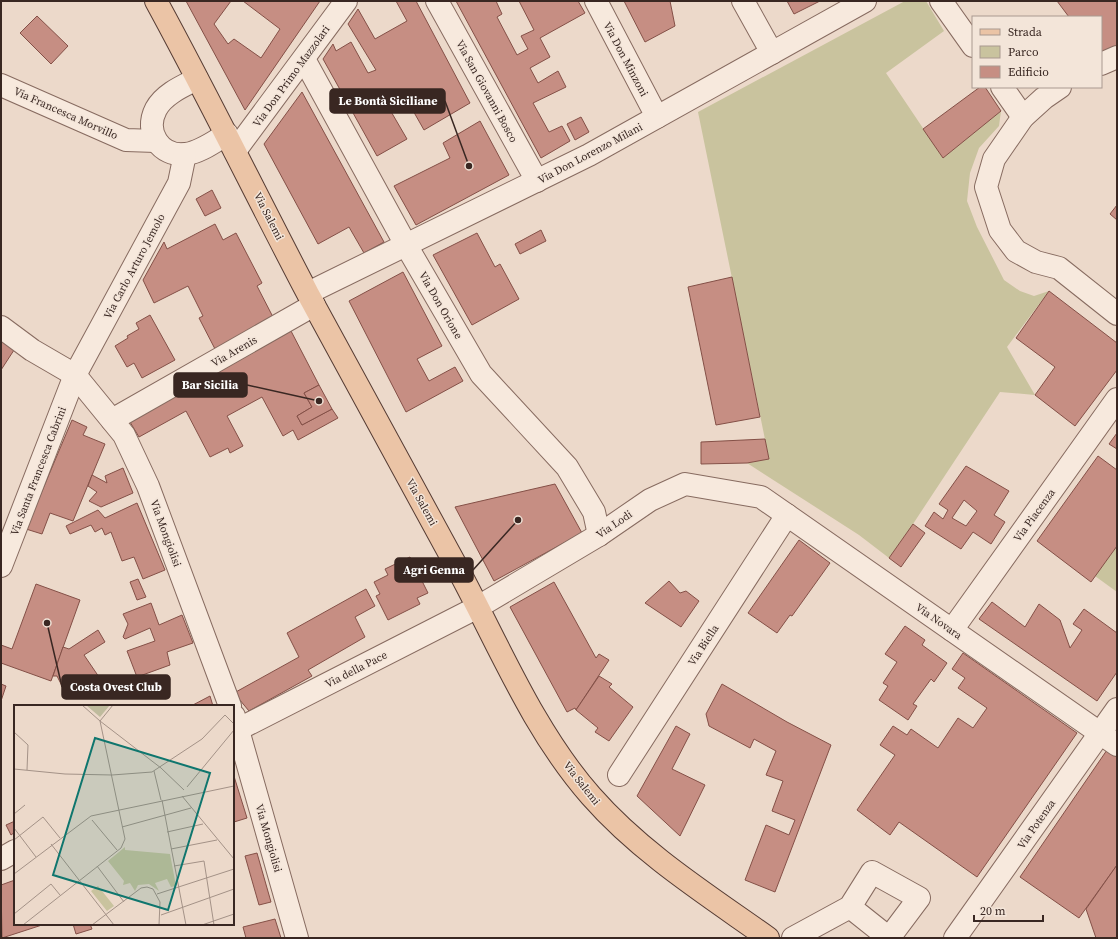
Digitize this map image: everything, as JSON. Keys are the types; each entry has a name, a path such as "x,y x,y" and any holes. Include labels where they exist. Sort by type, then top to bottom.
{"main road":[{"name":"Via Salemi","path":"156,1 231,142 311,299 478,607 522,693 554,747 589,794 627,834 670,869 768,938"}],"street":[{"name":"Via Don Primo Mazzolari","path":"231,142 304,59 346,1"},
{"name":"Via San Giovanni Bosco","path":"437,1 537,181"},
{"name":"Via Don Minzoni","path":"596,1 657,117"},
{"path":"743,1 772,53"},
{"name":"Via Don Lorenzo Milani","path":"311,299 406,245 590,155 865,1"},
{"path":"941,1 972,45"},
{"path":"1102,64 1117,57"},
{"name":"Via Don Orione","path":"304,59 406,245 482,374 567,467 594,512 599,535"},
{"path":"197,78 168,95 156,109 152,125 156,141 168,152 185,154 231,142"},
{"name":"Via Francesca Morvillo","path":"1,85 126,140 156,141"},
{"path":"1003,88 1023,117"},
{"path":"1059,88 1044,98 1023,117 994,158 986,187 1000,230 1016,251 1036,262 1059,268 1117,314"},
{"name":"Via Carlo Arturo Jemolo","path":"75,375 179,183 185,154"},
{"name":"Via Arenis","path":"112,420 311,299"},
{"path":"1,327 32,350 75,375"},
{"name":"Via Mongiolisi","path":"75,375 124,435 148,486 230,705"},
{"name":"Via Santa Francesca Cabrini","path":"1,566 75,375"},
{"name":"Via Piacenza","path":"952,630 1117,399"},
{"name":"Via Lodi","path":"478,607 599,535 650,500 685,484 761,497"},
{"name":"Via Novara","path":"761,497 1108,740"},
{"name":"Via Biella","path":"619,775 787,515"},
{"name":"Via della Pace","path":"235,725 478,607"},
{"name":"Via Potenza","path":"955,938 1108,740 1117,709"},
{"name":"Via Mongiolisi","path":"235,725 297,938"},
{"path":"1,859 14,852"},
{"path":"793,938 850,908 872,872 919,898 889,938 850,908"}],"green space":[{"path":"905,1 926,1 944,31 886,73 943,158 1001,111 999,126 979,148 970,173 967,201 977,227 1004,280 1020,291 1034,296 1049,291 1007,347 1035,395 1000,392 889,558 859,535 747,463 769,459 698,112"},
{"path":"1117,546 1117,592 1095,576"}],"building":[{"path":"186,1 231,1 214,24 228,44 234,39 261,58 280,29 243,1 320,1 245,110"},
{"path":"396,1 416,1 470,103 424,130 403,93 386,103 407,139 377,156 323,59 333,44 336,51 351,42 368,73 376,70 348,24 358,9 375,39 407,21"},
{"path":"456,1 496,1 502,14 497,17 517,55 528,49 521,36 534,30 519,1 578,1 585,13 540,38 550,57 530,68 538,83 558,71 566,87 533,103 549,132 562,126 570,141 541,158"},
{"path":"624,1 670,1 675,26 645,42"},
{"path":"787,1 820,1 794,14"},
{"path":"1057,1 1117,1 1117,51 1102,57 1102,16 1068,16"},
{"path":"37,16 68,46 51,64 20,33"},
{"path":"979,88 986,88 1001,111 943,158 923,129"},
{"path":"302,92 384,242 364,253 349,227 318,244 264,144"},
{"path":"581,117 589,132 575,140 567,124"},
{"path":"480,121 509,175 416,225 394,186 450,158 443,143"},
{"path":"212,190 221,208 205,216 196,199"},
{"path":"1117,205 1117,220 1110,214"},
{"path":"215,224 223,240 236,233 262,283 257,286 274,319 215,349 199,318 203,316 188,286 154,303 143,280 164,242 167,249"},
{"path":"541,230 546,241 520,254 515,244"},
{"path":"477,233 495,267 500,264 519,299 472,325 433,255"},
{"path":"403,272 442,346 417,359 429,381 455,367 463,381 406,412 349,301"},
{"path":"732,277 760,417 716,425 688,287"},
{"path":"1049,291 1117,343 1117,370 1075,426 1035,395 1055,367 1016,338"},
{"path":"150,315 175,360 142,378 134,363 127,367 115,346 128,338 127,336 139,329 136,323"},
{"path":"291,331 319,385 304,393 312,407 297,416 302,425 332,409 338,418 298,440 293,430 283,436 262,397 227,416 243,446 230,453 228,448 210,457 186,411 139,437 130,422"},
{"path":"1,337 16,347 1,370"},
{"path":"319,385 332,409 302,425 297,416 312,407 304,393"},
{"path":"72,420 87,427 83,435 105,444 73,521 50,513 42,534 26,529"},
{"path":"1117,433 1117,449 1109,444"},
{"path":"765,439 769,459 747,463 701,464 701,442"},
{"path":"1098,456 1117,470 1117,546 1091,582 1037,541"},
{"path":"966,466 1009,491 994,515 1005,522 991,544 973,532 961,549 925,526 934,512 943,519 948,510 939,504","holes":["964,500 977,511 966,526 952,518"]},
{"path":"123,468 133,493 101,507 89,501 97,492 88,486 92,475 107,483 105,476"},
{"path":"555,484 582,533 494,581 455,507"},
{"path":"137,503 165,570 143,579 134,557 122,561 111,532 105,535 102,528 95,532 91,525 70,534 66,526 98,510 105,518"},
{"path":"913,524 925,533 901,567 889,558"},
{"path":"799,540 830,563 792,616 790,615 777,633 748,613"},
{"path":"410,557 428,593 417,598 420,604 388,620 376,596 380,594 374,582 388,575 385,569"},
{"path":"138,579 146,597 137,600 130,582"},
{"path":"669,581 680,593 686,591 699,601 681,627 645,603"},
{"path":"554,582 596,658 599,654 609,660 576,710 575,708 567,712 510,607"},
{"path":"36,584 80,600 51,681 1,663 1,645 12,649"},
{"path":"366,589 375,606 355,617 365,637 308,670 312,676 249,711 234,693 299,657 287,633"},
{"path":"992,602 1025,627 1039,604 1060,620 1070,648 1082,630 1073,624 1084,609 1117,633 1117,672 1097,701 979,619"},
{"path":"151,603 159,625 182,615 193,643 167,652 170,665 137,677 127,651 155,641 150,628 125,639 123,637 128,624 123,614"},
{"path":"905,626 925,640 922,645 947,663 934,682 931,679 913,704 917,706 908,720 879,700 888,686 883,683 897,662 885,654"},
{"path":"98,630 105,642 84,655 99,677 85,684 80,676 62,686 57,676 53,676 63,647 69,649"},
{"path":"963,653 1077,733 977,877 899,822 890,835 857,810 895,755 880,745 893,726 907,735 911,729 938,748 958,718 973,728 987,708 958,688 965,678 952,669"},
{"path":"599,676 612,684 609,687 633,707 609,741 595,732 598,728 576,710"},
{"path":"1,684 6,686 1,701"},
{"path":"722,684 787,722 831,745 775,892 745,880 766,825 789,835 795,820 772,811 783,781 766,775 776,751 754,739 750,748 709,726 706,714"},
{"path":"210,696 213,705 193,705"},
{"path":"676,726 690,734 672,769 705,785 680,836 637,796"},
{"path":"1107,750 1117,757 1117,865 1079,918 1020,877"},
{"path":"234,776 247,818 234,822"},
{"path":"14,821 14,833 11,835 6,825"},
{"path":"257,853 271,902 259,905 245,856"},
{"path":"1117,865 1117,938 1096,938 1086,909"},
{"path":"14,880 14,925 42,925 2,938 1,885"},
{"path":"275,919 281,938 246,938 243,927"},
{"path":"73,925 90,925 92,929 76,934"}],"place":[{"name":"Le Bontà Siciliane","path":"469,166"},
{"name":"Bar Sicilia","path":"319,401"},
{"name":"Agri Genna","path":"518,520"},
{"name":"Costa Ovest Club","path":"47,623"}]}
